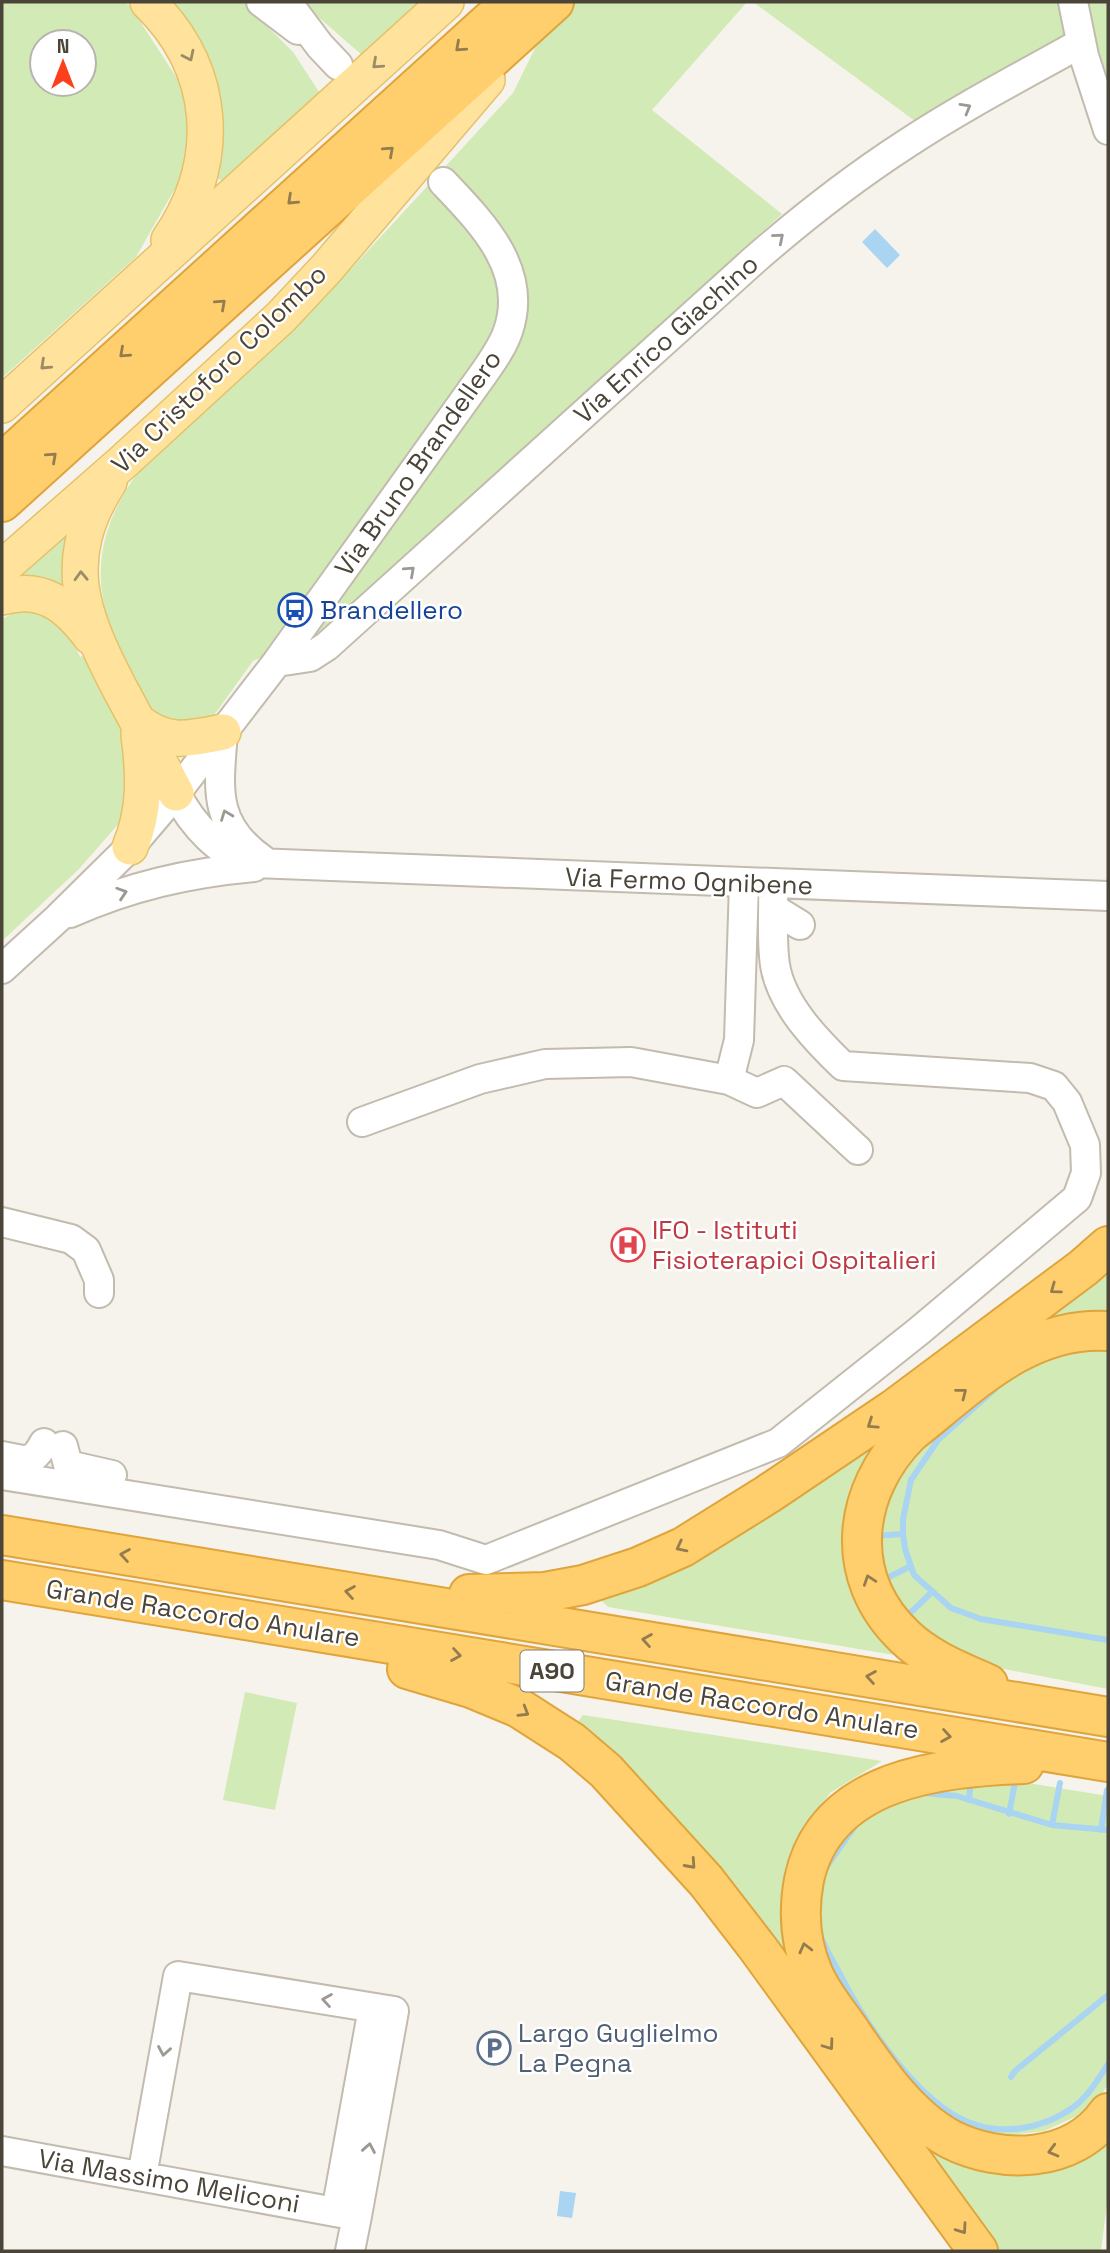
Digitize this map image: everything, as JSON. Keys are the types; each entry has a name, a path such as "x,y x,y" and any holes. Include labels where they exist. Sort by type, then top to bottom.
{"highway":[{"path":"2,463 531,10"},
{"name":"Via Cristoforo Colombo","path":"2,502 531,10"},
{"path":"388,1599 561,1590 638,1567 683,1547 768,1494 894,1409 1083,1268 1108,1246"},
{"path":"1096,1715 993,1686 951,1667 916,1646 892,1623 877,1602 865,1570 862,1534 866,1505 877,1476 884,1463 910,1433 1001,1362 1024,1348 1067,1333 1108,1331"},
{"name":"Grande Raccordo Anulare","path":"2,1535 1096,1715"},
{"name":"Grande Raccordo Anulare","path":"2,1580 1106,1762"},
{"path":"226,1617 488,1693 519,1708 562,1736 606,1771 714,1892 978,2251"},
{"path":"1106,1762 953,1769 904,1780 866,1796 835,1820 815,1850 806,1875 800,1915 804,1947 822,1990 874,2065 897,2093 923,2120 948,2138 993,2154 1047,2153 1081,2140 1097,2127 1108,2113"}],"main road":[{"path":"148,2 172,28 191,60 200,85 206,128 204,156 195,189 180,223 150,268"},
{"path":"2,405 446,2"},
{"name":"Via Cristoforo Colombo","path":"2,568 123,462 296,301 465,107 531,10"},
{"path":"123,462 94,509 83,541 80,584 96,642 176,793"},
{"path":"2,597 29,593 54,601 72,614 96,642"},
{"path":"137,721 149,731 170,739 223,732"},
{"path":"130,847 140,822 143,792 137,721"}],"street":[{"path":"261,2 329,56 287,2"},
{"path":"1073,2 1081,43 1108,130"},
{"name":"Via Enrico Giachino","path":"277,662 310,657 327,646 743,270 818,207 860,175 928,130 1081,43"},
{"name":"Via Bruno Brandellero","path":"2,969 130,847 176,793 277,662 484,373 507,333 513,302 506,262 494,242 443,182"},
{"path":"223,732 220,782 224,815 245,845 270,865"},
{"path":"176,793 187,811 227,852 241,860 270,865"},
{"path":"58,918 104,899 173,877 270,865"},
{"name":"Via Fermo Ognibene","path":"270,865 744,883 774,896 1108,896"},
{"path":"729,1080 738,1040 744,883"},
{"path":"774,896 800,925"},
{"path":"2,1475 439,1545 486,1560 778,1443 919,1331 1077,1198 1086,1173 1085,1146 1067,1102 1054,1086 1030,1078 843,1066 822,1046 788,1001 775,966 774,896"},
{"path":"362,1122 480,1079 545,1064 631,1062 729,1080 757,1093 784,1081 858,1150"},
{"path":"2,1222 71,1239 86,1250 99,1280 99,1293"},
{"path":"2,1456 28,1461 54,1445 68,1465 259,1499 287,1514 436,1538 439,1545"},
{"path":"142,2176 178,1976 384,2009 346,2214 350,2251"},
{"name":"Via Massimo Meliconi","path":"2,2151 346,2214"}],"green space":[{"path":"2,2 124,2 130,6 184,89 190,162 136,257 2,378"},
{"path":"164,2 243,2 293,52 321,95 233,178 221,180 212,177"},
{"path":"306,2 427,2 363,56 316,15"},
{"path":"526,2 747,2 652,110 782,214 322,632 253,661 217,711 79,869 2,941 2,619 23,608 63,619 80,657 112,638 103,601 101,564 111,520 132,481 141,468 341,280 513,93 541,36"},
{"path":"753,2 1108,2 1108,78 1091,26 915,121"},
{"path":"69,524 68,590 44,579 18,575"},
{"path":"1108,1260 1108,1312 1029,1321"},
{"path":"1108,1339 1108,1689 978,1664 917,1631 877,1563 877,1521 913,1443 1030,1355"},
{"path":"895,1420 856,1507 906,1657 608,1607 599,1598"},
{"path":"245,1692 297,1703 275,1810 223,1800"},
{"path":"583,1715 882,1761 830,1793 806,1830 794,1968 576,1724"},
{"path":"998,1778 1108,1796 1108,2084 1093,2109 1044,2131 1010,2135 959,2130 933,2116 818,1970 808,1890 873,1800"},
{"path":"894,2112 951,2151 1108,2125 1108,2194 1101,2251 987,2251"}],"water":[{"path":"875,229 900,255 887,268 862,242"},
{"path":"560,2191 576,2193 572,2218 557,2216"}],"waterway":[{"path":"996,1388 938,1440 911,1480 903,1519 903,1534 914,1575 951,1608 981,1619 1108,1640"},
{"path":"875,1536 903,1534"},
{"path":"883,1580 911,1566"},
{"path":"906,1617 932,1592"},
{"path":"1009,1814 1016,1777"},
{"path":"969,1800 971,1779"},
{"path":"1052,1825 1060,1783"},
{"path":"1101,1830 1107,1790"},
{"path":"923,1793 957,1796 1052,1825 1108,1830"},
{"path":"827,1866 855,1826"},
{"path":"821,1937 853,1998 893,2057 925,2092 959,2118 989,2128 1004,2129 1034,2126 1048,2121 1080,2102 1108,2064"},
{"path":"1011,2077 1108,1995"}],"place":[{"name":"Brandellero","path":"295,610"},
{"name":"IFO - Istituti Fisioterapici Ospitalieri","path":"628,1245"},
{"name":"Largo Guglielmo La Pegna","path":"494,2048"}]}
